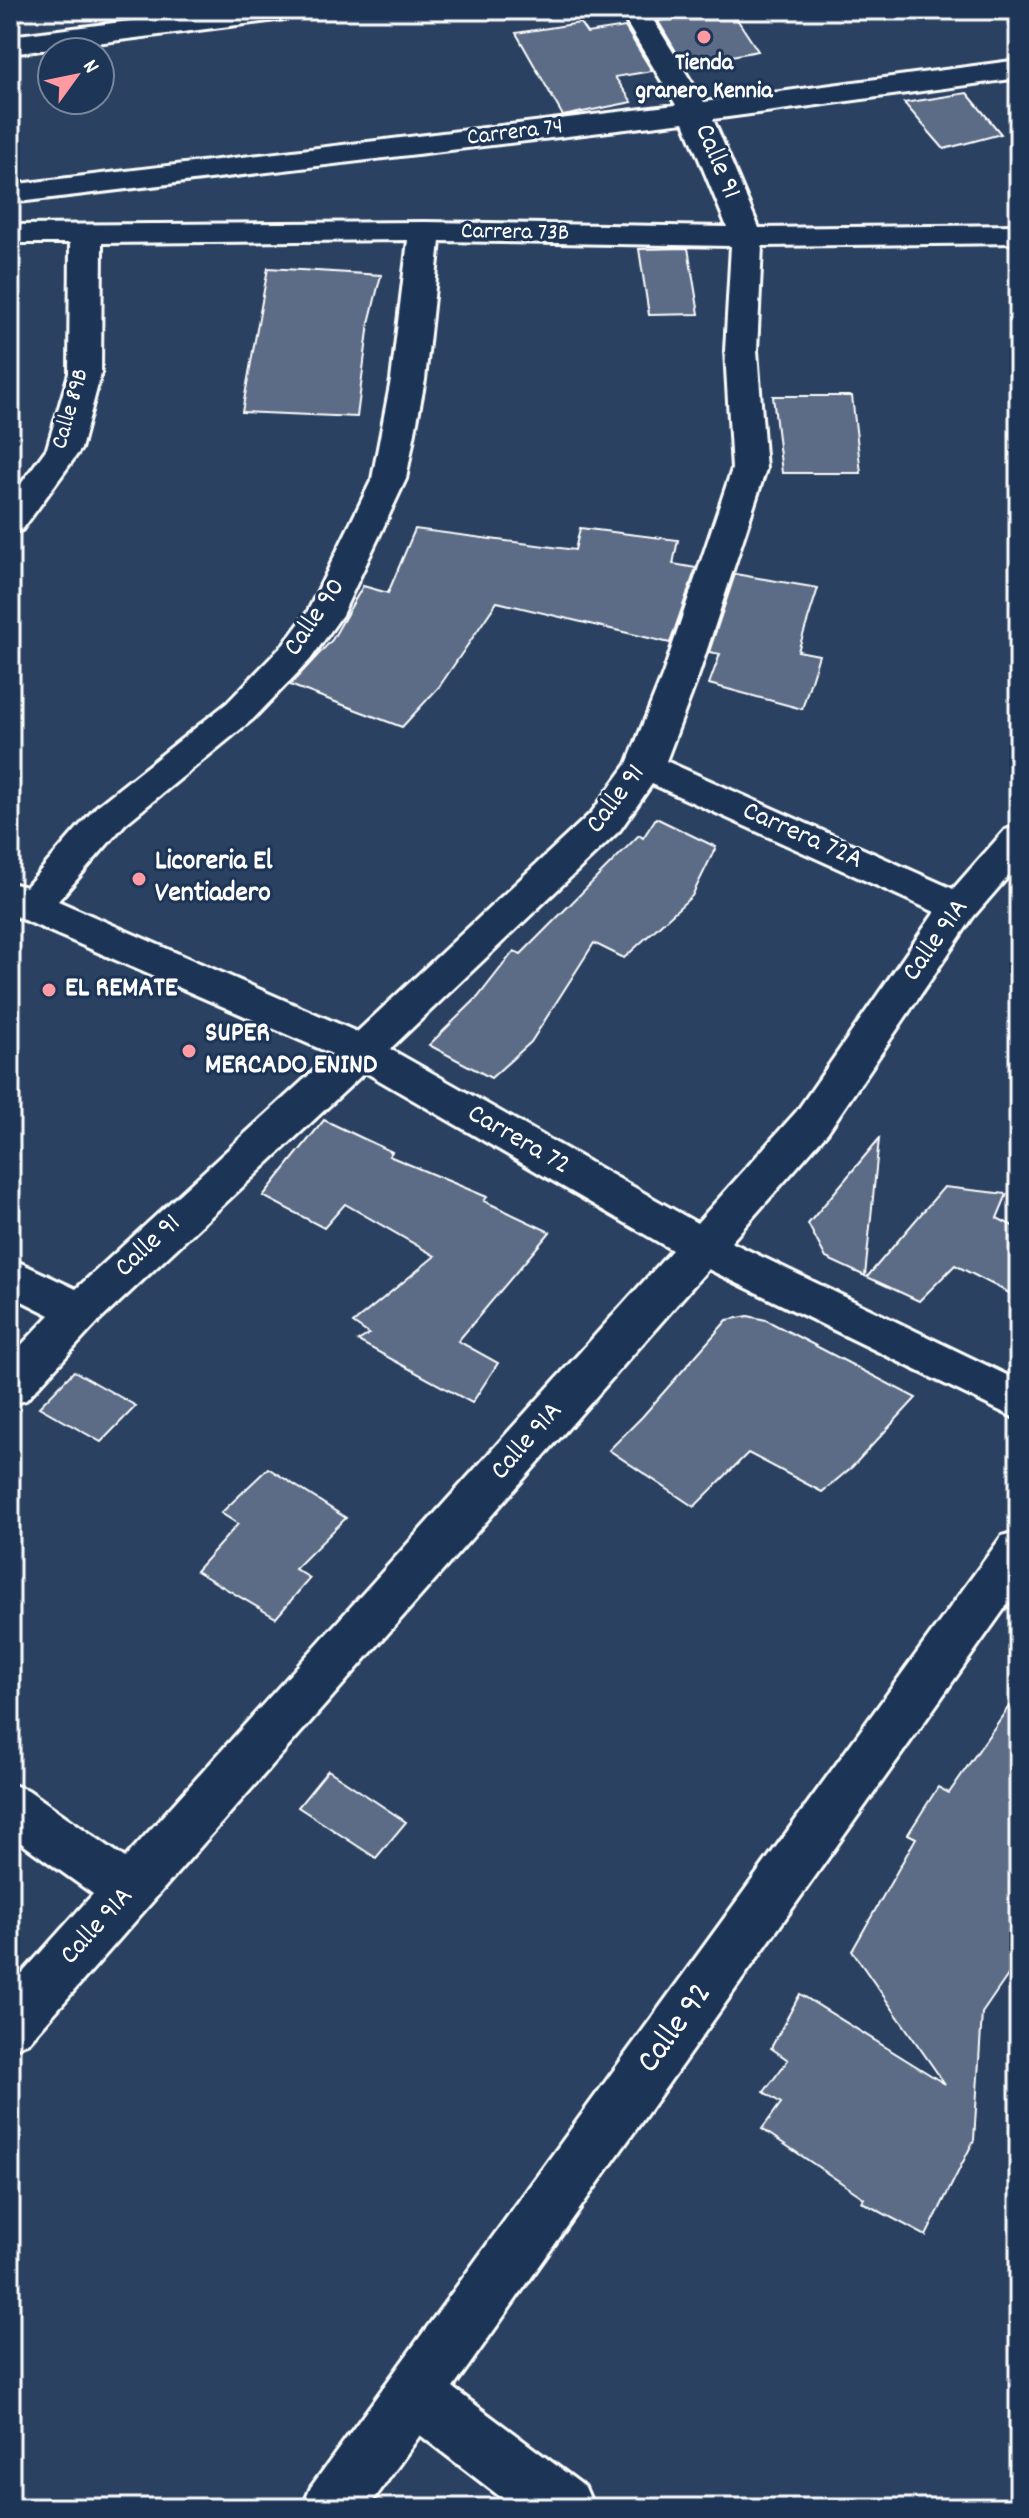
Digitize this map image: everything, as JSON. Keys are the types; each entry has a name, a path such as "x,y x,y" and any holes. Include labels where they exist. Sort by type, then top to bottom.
{"street":[{"path":"10,45 285,10"},
{"name":"Calle 91","path":"10,1387 81,1311 584,843 606,821 645,766 681,674 749,469 741,351 747,237 695,112 633,10"},
{"name":"Carrera 74","path":"10,194 695,112 1019,69"},
{"name":"Carrera 73B","path":"10,234 425,231 747,237 1019,234"},
{"name":"Calle 90","path":"20,902 111,815 240,711 297,652 324,615 389,479 408,380 425,231"},
{"name":"Calle 89B","path":"10,523 64,449 85,373 86,232"},
{"name":"Carrera 72A","path":"645,766 966,900"},
{"name":"Calle 91A","path":"10,2025 812,1122 966,900 1015,860"},
{"name":"Carrera 72","path":"20,902 360,1050 701,1246 1019,1402"},
{"path":"10,1275 81,1311"},
{"name":"Calle 92","path":"332,2508 1019,1550"},
{"path":"10,1806 130,1891"},
{"path":"414,2394 564,2508"}],"building":[{"name":"Tienda granero Kennia","path":"731,10 758,51 684,65 658,21"},
{"path":"580,23 587,33 625,27 652,71 615,77 632,102 563,116 516,33"},
{"path":"967,93 1001,134 944,149 904,103"},
{"path":"688,248 699,314 649,315 639,249"},
{"path":"268,268 381,275 369,323 357,417 242,412"},
{"path":"773,396 852,396 861,473 782,473"},
{"path":"580,528 678,540 673,564 696,568 670,643 497,602 439,687 402,727 290,685 332,640 363,586 388,593 415,529 575,550"},
{"path":"735,574 818,588 798,651 819,655 802,709 709,684 720,654 709,652"},
{"path":"656,818 716,847 692,896 624,958 594,943 531,1042 491,1078 429,1045 478,997 514,951 521,954 639,835 643,838"},
{"path":"324,1120 392,1152 389,1156 487,1197 484,1201 550,1232 458,1341 498,1363 472,1403 358,1341 369,1334 353,1323 435,1256 345,1204 324,1228 263,1196"},
{"path":"879,1139 865,1276 826,1258 808,1224"},
{"path":"944,1187 1007,1194 997,1218 1019,1229 1019,1298 955,1265 919,1301 867,1277"},
{"path":"748,1316 766,1320 916,1398 852,1467 822,1492 748,1453 694,1507 609,1450 727,1320"},
{"path":"74,1371 136,1406 101,1442 39,1407"},
{"path":"268,1468 346,1518 295,1569 310,1578 276,1618 196,1571 238,1524 221,1513"},
{"path":"1019,1692 1019,1959 982,2013 974,2140 926,2236 862,2202 864,2198 762,2129 781,2103 764,2092 788,2060 771,2048 800,1994 945,2084 852,1951 916,1838 908,1834 938,1787 949,1793"},
{"path":"328,1770 406,1822 376,1858 298,1807"}],"place":[{"name":"Tienda granero Kennia","path":"704,37"},
{"name":"Licoreria El Ventiadero","path":"139,879"},
{"name":"EL REMATE","path":"49,990"},
{"name":"SUPER MERCADO ENIND","path":"189,1051"}]}
